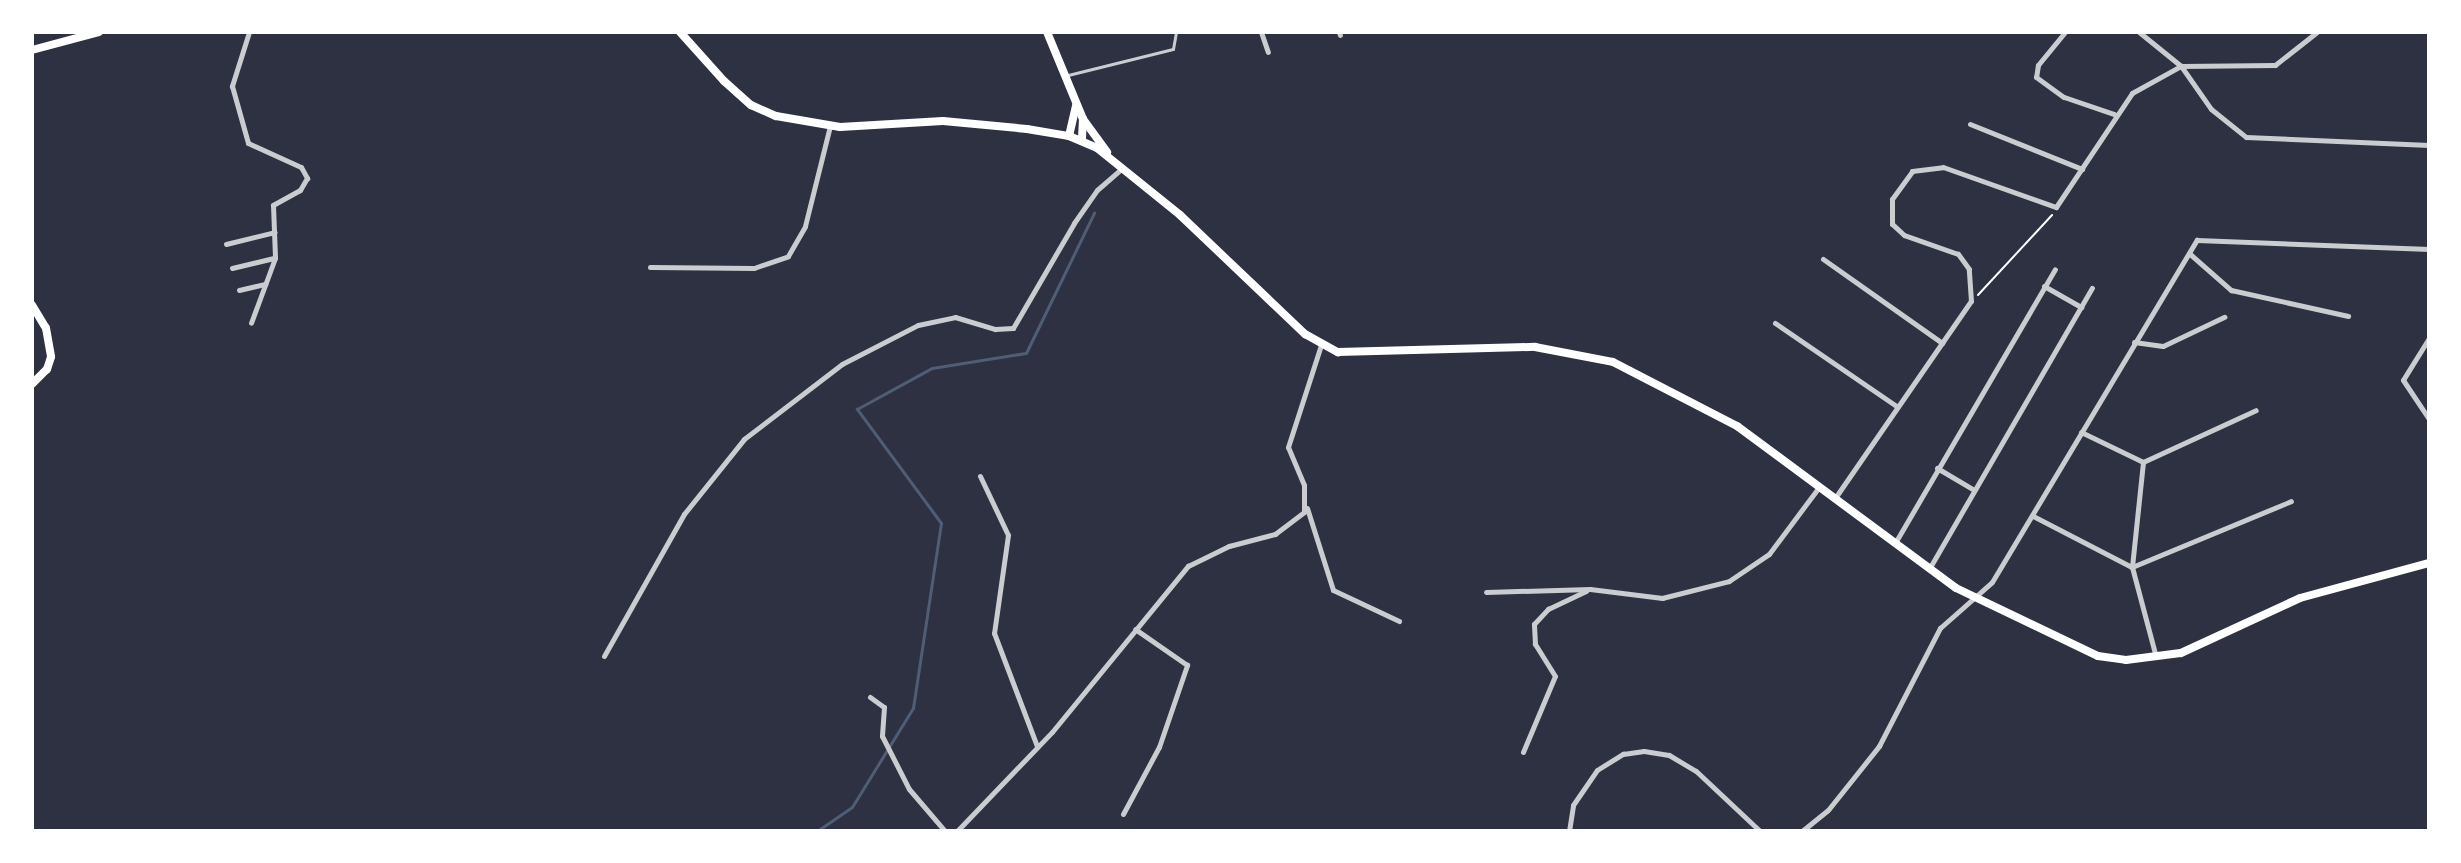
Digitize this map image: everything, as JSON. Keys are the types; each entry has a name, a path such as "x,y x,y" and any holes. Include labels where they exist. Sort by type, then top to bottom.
{"main road":[{"path":"32,50 99,32"},
{"path":"680,32 751,105 776,116 830,126 943,121 1069,136 1082,141 1123,167 1321,345 1357,354 1535,347 1613,362 1737,426 1929,569 1975,598 2098,656 2157,659 2207,643 2300,598 2429,563"},
{"path":"1047,32 1083,119 1110,156"},
{"path":"1069,136 1076,104"},
{"path":"1082,141 1083,119"},
{"path":"32,305 46,328 51,357 47,369 32,384"}],"street":[{"path":"249,32 232,86 248,143 301,167 307,178 300,190 273,205 275,258 251,323"},
{"path":"1261,32 1268,52"},
{"path":"2065,32 2038,65 2036,77 2064,97 2114,114"},
{"path":"2139,32 2181,66 2211,109 2246,137 2429,145"},
{"path":"1834,499 1972,299 1969,269 1958,254 1904,235 1892,224 1892,199 1912,171 1943,167 2056,207 2114,114 2132,93 2181,66 2275,65 2317,32"},
{"path":"1970,124 2082,169"},
{"path":"650,267 754,268 788,256 805,226 830,126"},
{"path":"604,656 684,514 744,439 842,364 918,325 955,317 995,329 1013,328 1074,223 1097,190 1123,167"},
{"path":"226,244 275,232"},
{"path":"1802,831 1828,810 1879,746 1940,628 1992,582 2197,240 2429,249"},
{"path":"2190,254 2231,290 2348,316"},
{"path":"232,268 275,258"},
{"path":"1823,259 1942,343"},
{"path":"1895,543 2055,269"},
{"path":"239,290 266,284"},
{"path":"2044,286 2081,307"},
{"path":"1929,569 2092,288"},
{"path":"2134,342 2163,346 2224,317"},
{"path":"1775,323 1896,406"},
{"path":"2429,338 2403,380 2429,419"},
{"path":"1321,345 1288,447 1304,485 1307,508 1333,590 1399,621"},
{"path":"2143,462 2256,410"},
{"path":"2081,432 2143,462"},
{"path":"2143,462 2132,567 2157,659"},
{"path":"1937,468 1974,490"},
{"path":"980,476 1008,535 994,633 1037,746"},
{"path":"1486,592 1590,589 1662,598 1729,581 1769,554 1819,487"},
{"path":"2033,516 2132,567 2151,563 2291,501"},
{"path":"957,831 1037,746 1188,566 1229,546 1275,534 1307,508"},
{"path":"1523,752 1555,676 1535,644 1534,624 1548,609 1590,589"},
{"path":"1123,814 1164,734 1187,665 1135,629"},
{"path":"870,697 884,707 882,736 909,789 945,831"},
{"path":"1569,831 1573,805 1597,770 1623,754 1644,751 1669,755 1696,771 1760,831"}],"lane":[{"path":"1065,76 1173,49 1176,32"}],"path":[{"path":"1972,299 1994,282 2056,207"}],"waterway":[{"path":"817,831 852,807 913,708 941,523 857,409 932,368 1026,353 1094,213"}]}
